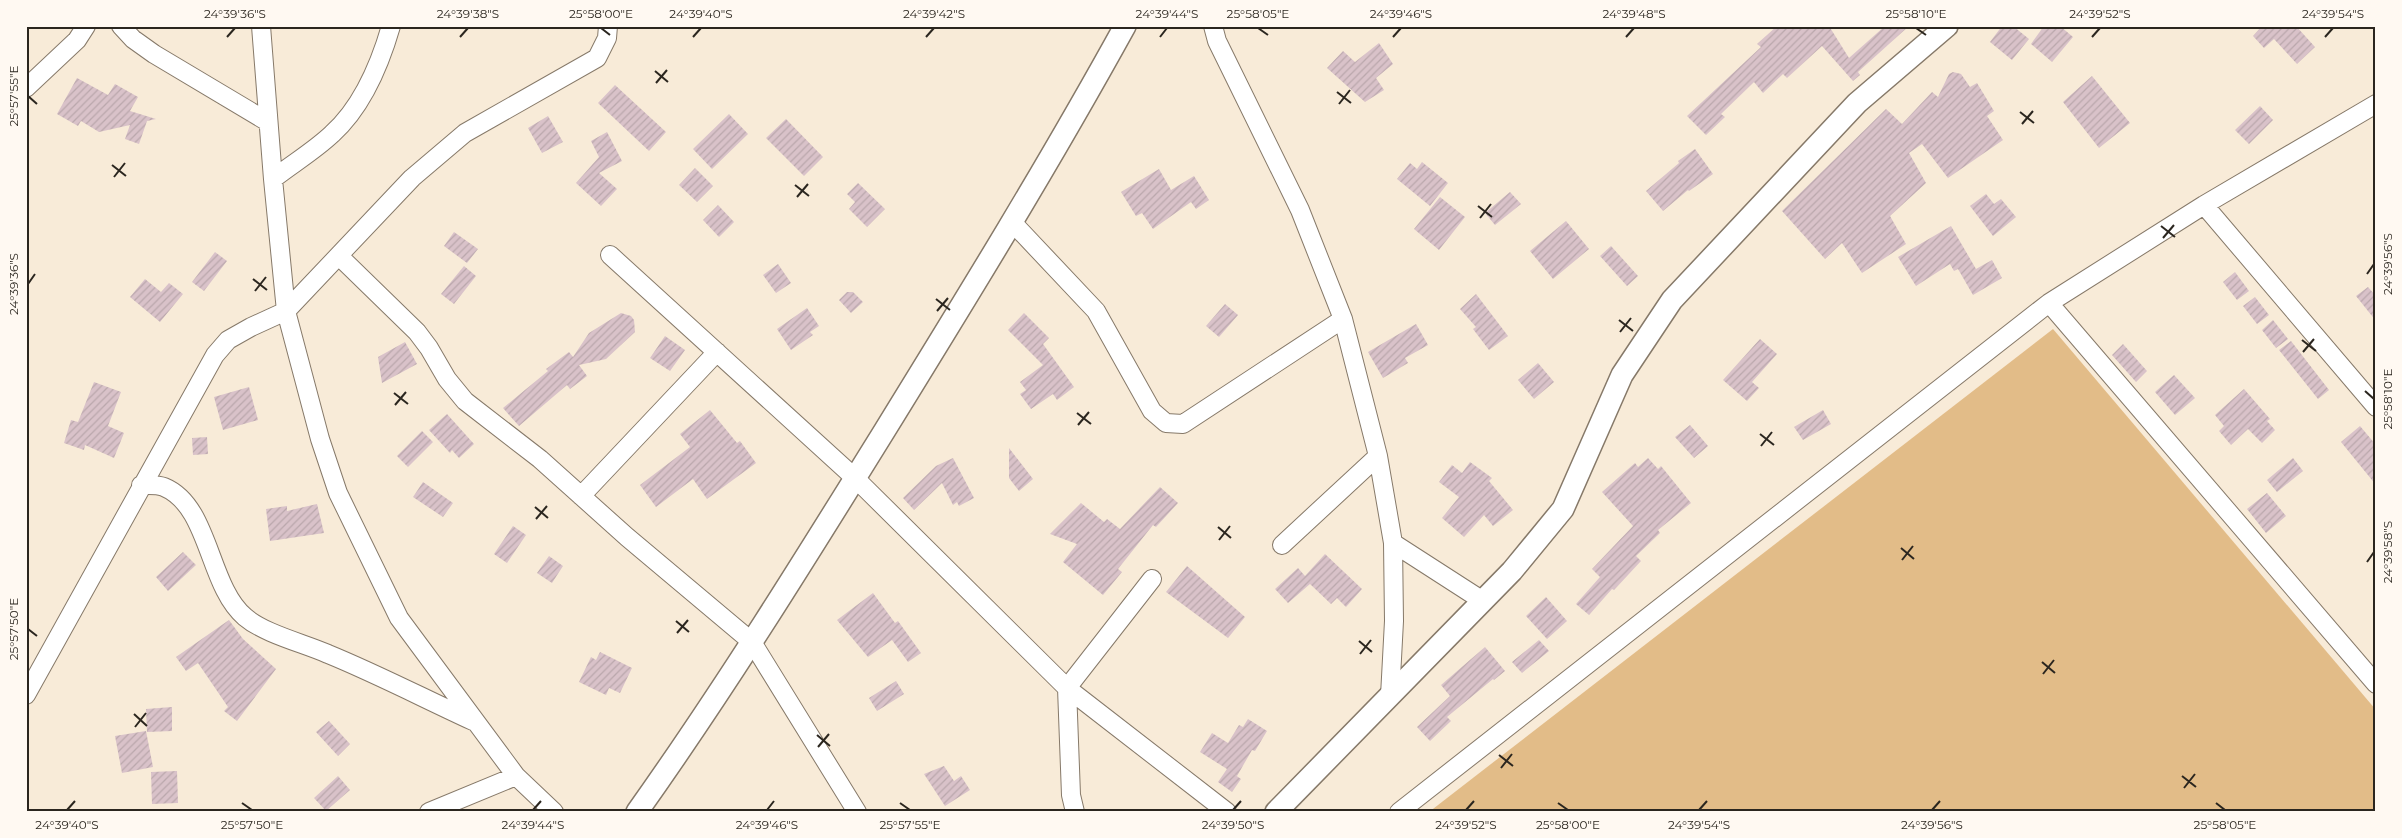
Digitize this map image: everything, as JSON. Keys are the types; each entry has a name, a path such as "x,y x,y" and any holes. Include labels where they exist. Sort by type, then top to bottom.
{"street":[{"path":"26,88 77,40 86,26"},
{"path":"121,26 133,39 154,54 268,122"},
{"path":"261,26 286,311 320,439 338,493 400,618 516,776 554,812"},
{"path":"273,179 333,134 351,112 369,84 384,51 391,26"},
{"path":"26,695 141,485 215,355 228,340 251,326 286,311 412,178 465,134 597,58 607,38 608,26"},
{"path":"636,812 687,741 752,642 855,478 1013,222 1125,26"},
{"path":"1213,26 1217,41 1300,210 1343,320 1378,456 1393,543 1394,621 1390,696"},
{"path":"1276,812 1512,571 1563,509 1622,376 1672,300 1857,103 1947,26"},
{"path":"1399,812 2049,303 2204,205 2376,104"},
{"path":"2204,205 2376,407"},
{"path":"1013,222 1096,311 1152,412 1166,423 1183,424 1343,320"},
{"path":"610,255 855,478 1066,688 1227,812"},
{"path":"339,256 417,332 429,348 447,379 465,401 540,459 752,642 857,812"},
{"path":"2049,303 2376,684"},
{"path":"581,496 717,352"},
{"path":"1282,545 1378,456"},
{"path":"141,485 167,489 193,515 232,604 245,618 260,627 330,654 474,721"},
{"path":"1393,543 1483,601"},
{"path":"1075,812 1071,795 1066,688 1152,579"},
{"path":"429,812 516,776"}],"shaded area":[{"path":"2053,329 2376,710 2376,812 1429,812"}],"building":[{"path":"1777,26 1829,26 1849,58 1885,26 1909,26 1858,72 1860,75 1853,81 1822,46 1787,78 1783,74 1763,93 1754,82 1721,114 1725,117 1706,135 1687,116 1761,47 1757,44"},
{"path":"2002,26 2013,26 2029,39 2012,60 1990,42"},
{"path":"2044,26 2060,26 2073,37 2052,62 2031,44"},
{"path":"2262,26 2296,26 2315,47 2297,64 2274,39 2264,48 2253,36"},
{"path":"1379,43 1393,64 1376,78 1384,90 1365,102 1327,68 1343,51 1355,62"},
{"path":"1953,72 1961,74 1970,87 1977,83 1994,111 1987,116 2003,140 1948,178 1922,144 1909,153 1926,183 1890,216 1906,244 1862,273 1842,243 1825,259 1782,211 1886,109 1902,124 1932,92 1938,97 1949,74"},
{"path":"2092,76 2130,123 2099,148 2063,102"},
{"path":"77,78 108,95 115,84 138,97 130,111 156,119 147,121 139,144 125,139 130,125 99,132 81,121 78,126 57,114"},
{"path":"615,85 666,132 649,151 598,103"},
{"path":"2260,106 2273,120 2249,144 2235,130"},
{"path":"729,114 748,134 712,169 693,149"},
{"path":"548,116 563,142 542,153 528,128"},
{"path":"786,119 823,157 804,176 766,138"},
{"path":"607,132 622,161 599,173 617,189 601,206 576,183 599,157 591,141"},
{"path":"1695,149 1713,174 1688,190 1663,211 1646,191 1679,163 1678,161"},
{"path":"1422,162 1448,183 1430,206 1397,179 1410,163 1417,169"},
{"path":"695,168 713,186 697,202 679,185"},
{"path":"1159,169 1171,190 1194,176 1209,200 1196,209 1191,202 1153,229 1142,213 1136,216 1121,192"},
{"path":"858,183 885,209 867,227 849,209 855,202 847,194"},
{"path":"1510,192 1521,204 1495,225 1485,213"},
{"path":"1986,194 1994,204 2001,199 2016,217 1993,236 1970,206"},
{"path":"1440,197 1465,217 1439,250 1414,229"},
{"path":"718,205 734,222 719,237 703,220"},
{"path":"1566,221 1589,249 1553,279 1530,251"},
{"path":"1951,226 1976,269 1992,260 2002,278 1973,295 1958,269 1954,271 1950,264 1916,286 1898,257"},
{"path":"454,232 478,249 467,263 444,246"},
{"path":"1611,246 1638,276 1627,286 1600,256"},
{"path":"215,252 227,261 204,291 192,282"},
{"path":"778,264 791,283 776,293 763,275"},
{"path":"464,266 476,276 454,304 441,294"},
{"path":"2235,272 2249,291 2237,300 2223,282"},
{"path":"145,279 161,292 169,283 183,294 160,322 130,297"},
{"path":"2368,287 2376,296 2376,321 2356,296"},
{"path":"847,292 853,292 863,302 851,313 839,300"},
{"path":"1476,294 1508,336 1489,350 1473,329 1476,327 1460,309"},
{"path":"2255,297 2269,315 2257,324 2243,306"},
{"path":"1225,304 1238,315 1219,337 1206,326"},
{"path":"807,308 819,326 810,332 813,335 791,350 777,329"},
{"path":"621,313 631,316 634,320 635,332 606,359 579,365 587,376 570,389 567,385 519,426 503,408 548,371 546,369 569,352 573,357 589,333"},
{"path":"1024,313 1049,338 1043,344 1074,387 1057,400 1053,394 1031,409 1020,394 1026,390 1020,382 1043,365 1008,330"},
{"path":"2273,320 2288,339 2276,348 2262,330"},
{"path":"1416,324 1428,345 1405,358 1408,363 1383,378 1368,352"},
{"path":"665,336 685,350 670,371 650,358"},
{"path":"1760,339 1777,354 1752,382 1759,388 1747,401 1723,380"},
{"path":"2291,341 2329,390 2318,399 2279,350"},
{"path":"405,342 417,364 382,383 378,357"},
{"path":"2123,344 2147,371 2136,382 2112,355"},
{"path":"1538,363 1554,382 1534,399 1518,380"},
{"path":"2174,375 2195,398 2175,415 2155,392"},
{"path":"94,382 121,392 108,426 124,433 114,458 85,445 84,450 64,443 71,420 78,422"},
{"path":"249,387 258,420 223,430 214,397"},
{"path":"2244,389 2270,419 2267,421 2275,430 2262,443 2248,429 2231,445 2219,431 2224,426 2215,415"},
{"path":"710,410 737,443 740,441 756,463 707,499 693,479 656,507 640,485 690,447 680,434"},
{"path":"1823,410 1831,424 1803,440 1794,427"},
{"path":"447,414 474,444 459,458 452,450 450,453 429,430"},
{"path":"1690,425 1708,446 1694,458 1675,437"},
{"path":"2360,426 2376,445 2376,485 2341,442"},
{"path":"422,431 433,442 408,467 397,456"},
{"path":"207,437 208,454 193,455 192,438"},
{"path":"1009,448 1033,479 1019,491 1009,478"},
{"path":"953,458 974,498 959,506 957,502 953,505 942,483 914,510 903,498 936,466"},
{"path":"1648,458 1658,469 1661,466 1691,503 1658,530 1660,533 1636,556 1641,561 1589,615 1576,604 1600,577 1592,569 1633,526 1602,492 1635,463 1638,467"},
{"path":"2293,458 2303,471 2277,492 2267,480"},
{"path":"1470,462 1492,478 1489,481 1513,510 1493,526 1484,515 1464,537 1442,518 1459,497 1439,482 1452,465 1462,473"},
{"path":"423,482 453,503 443,517 413,497"},
{"path":"1160,487 1178,503 1156,527 1153,525 1118,569 1122,572 1103,595 1063,562 1077,544 1050,534 1081,503 1104,522 1107,519 1120,529"},
{"path":"2267,493 2286,516 2266,533 2247,509"},
{"path":"317,504 324,533 270,541 266,509 287,506 287,511"},
{"path":"513,526 526,535 507,563 494,554"},
{"path":"183,552 196,565 168,591 156,577"},
{"path":"1325,554 1362,589 1346,607 1337,598 1331,604 1310,584 1288,603 1275,589 1298,568 1305,576"},
{"path":"549,556 563,566 552,583 537,573"},
{"path":"1187,566 1245,617 1228,638 1166,592"},
{"path":"873,593 895,623 898,621 921,653 908,662 892,640 868,657 837,620"},
{"path":"1546,597 1567,621 1547,639 1526,616"},
{"path":"229,620 243,639 276,669 237,721 224,711 228,707 198,663 186,671 176,657"},
{"path":"1539,640 1549,651 1522,673 1512,662"},
{"path":"1485,647 1505,671 1447,717 1451,721 1430,741 1417,727 1450,696 1441,685"},
{"path":"600,652 632,668 620,693 609,688 606,695 579,682 591,657 596,660"},
{"path":"896,681 904,694 877,711 869,698"},
{"path":"172,707 172,731 147,732 146,709"},
{"path":"1248,719 1267,731 1255,751 1252,750 1237,776 1231,772 1241,779 1232,792 1218,782 1227,769 1200,752 1212,733 1228,743 1239,725 1243,727"},
{"path":"329,721 350,744 338,756 316,732"},
{"path":"146,731 153,767 122,773 115,736"},
{"path":"944,766 954,781 961,776 970,790 945,806 924,774"},
{"path":"177,771 178,803 152,804 151,772"},
{"path":"338,776 350,790 326,811 314,798"}]}
